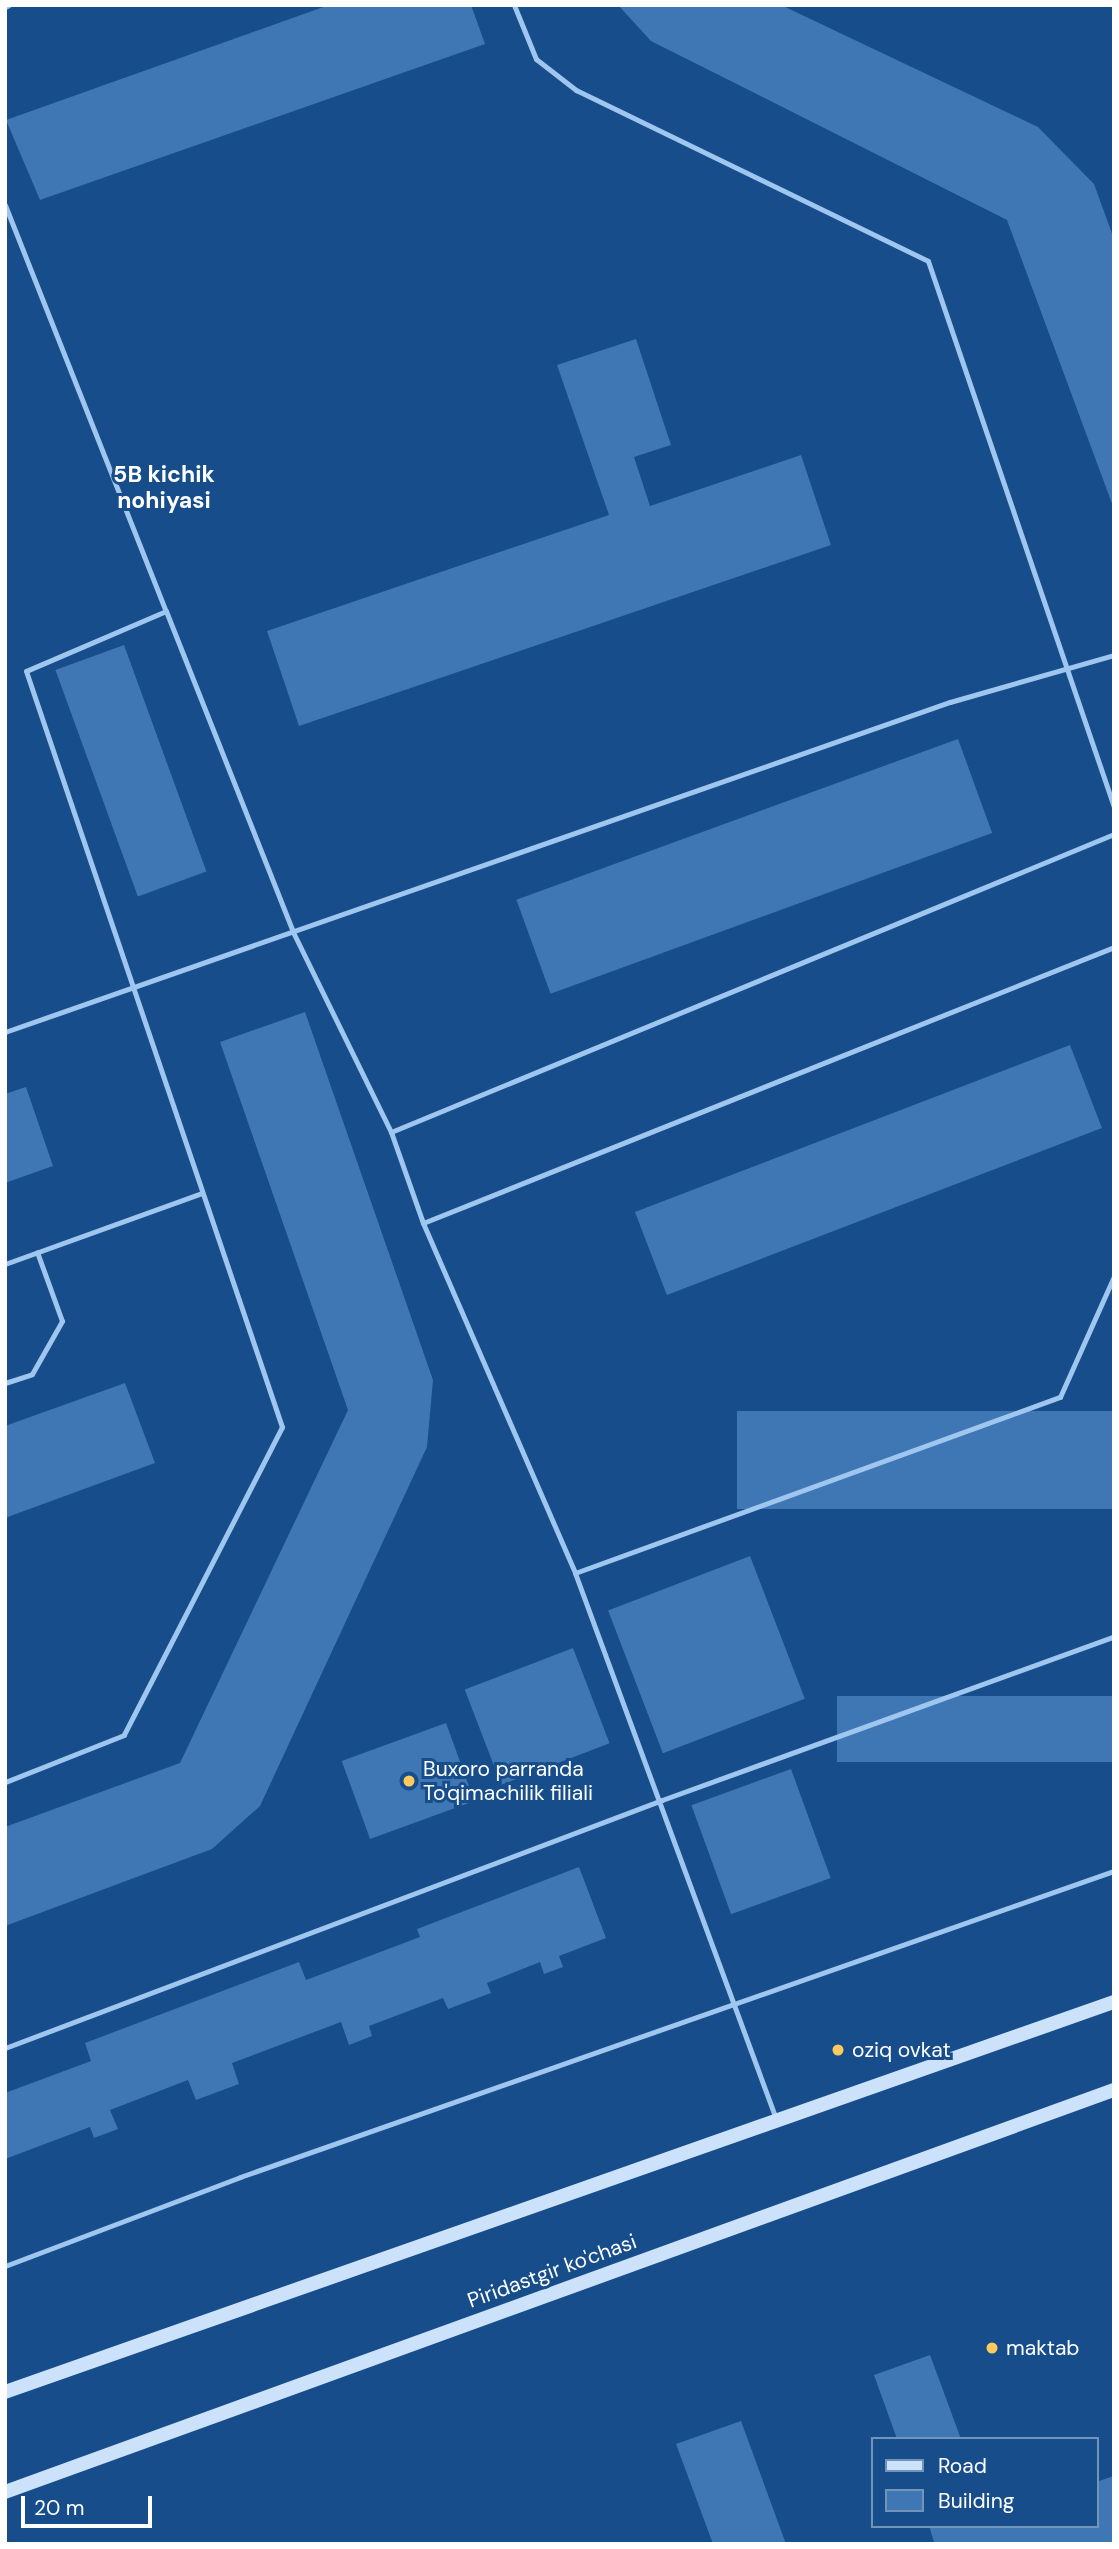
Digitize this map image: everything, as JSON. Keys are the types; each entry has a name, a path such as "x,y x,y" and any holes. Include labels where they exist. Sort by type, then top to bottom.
{"main road":[{"path":"5,2392 1114,2002"},
{"name":"Piridastgir ko'chasi","path":"5,2492 1114,2090"}],"lane":[{"path":"514,5 536,58 576,90 928,261 1114,807"},
{"path":"5,205 293,932 391,1132 423,1223 575,1573 662,1800 776,2119"},
{"path":"5,1782 124,1735 282,1427 131,988 26,671 166,611"},
{"path":"5,1032 950,702 1114,655"},
{"path":"391,1132 1114,834"},
{"path":"423,1223 1114,947"},
{"path":"5,1264 202,1193"},
{"path":"5,1383 32,1374 62,1321 37,1252"},
{"path":"575,1573 1060,1397 1114,1276"},
{"path":"5,2048 662,1800 1114,1636"},
{"path":"5,2266 734,2001 1114,1871"}],"building":[{"path":"329,5 471,5 485,44 40,200 6,120"},
{"path":"618,5 781,5 1038,127 1094,184 1114,239 1114,509 1007,220 651,41"},
{"path":"636,339 671,445 634,457 650,506 801,455 831,545 299,726 267,631 609,515 557,365"},
{"path":"124,645 206,871 138,896 55,670"},
{"path":"958,739 992,833 551,994 516,900"},
{"path":"305,1012 433,1380 427,1447 260,1806 212,1849 5,1926 5,1827 180,1763 348,1410 220,1042"},
{"path":"1070,1045 1102,1128 667,1295 635,1212"},
{"path":"26,1087 53,1166 5,1183 5,1094"},
{"path":"125,1383 155,1463 5,1518 5,1426"},
{"path":"737,1411 1114,1411 1114,1509 737,1509"},
{"path":"750,1556 805,1699 663,1753 608,1610"},
{"path":"573,1648 610,1743 501,1785 465,1690"},
{"path":"837,1696 1114,1696 1114,1762 837,1762"},
{"name":"Buxoro parranda To'qimachilik filiali","path":"446,1723 474,1801 370,1839 342,1761"},
{"path":"791,1769 831,1878 731,1914 691,1805"},
{"path":"579,1867 606,1938 559,1956 563,1967 544,1974 540,1962 487,1983 491,1993 448,2009 443,1998 369,2026 372,2036 349,2045 341,2022 232,2063 239,2084 196,2100 188,2080 110,2110 118,2129 94,2138 90,2127 5,2159 5,2093 91,2061 85,2043 299,1962 306,1980 420,1937 417,1929"},
{"path":"930,2355 960,2437 896,2437 874,2375"},
{"path":"741,2421 786,2544 713,2544 676,2444"},
{"path":"1114,2476 1114,2544 930,2544 934,2542 930,2528 1098,2528 1098,2481"}],"place":[{"name":"Buxoro parranda To'qimachilik filiali","path":"409,1781"},
{"name":"oziq ovkat","path":"838,2050"},
{"name":"maktab","path":"992,2348"}],"district":[{"name":"5B kichik nohiyasi","path":"164,487"}]}
